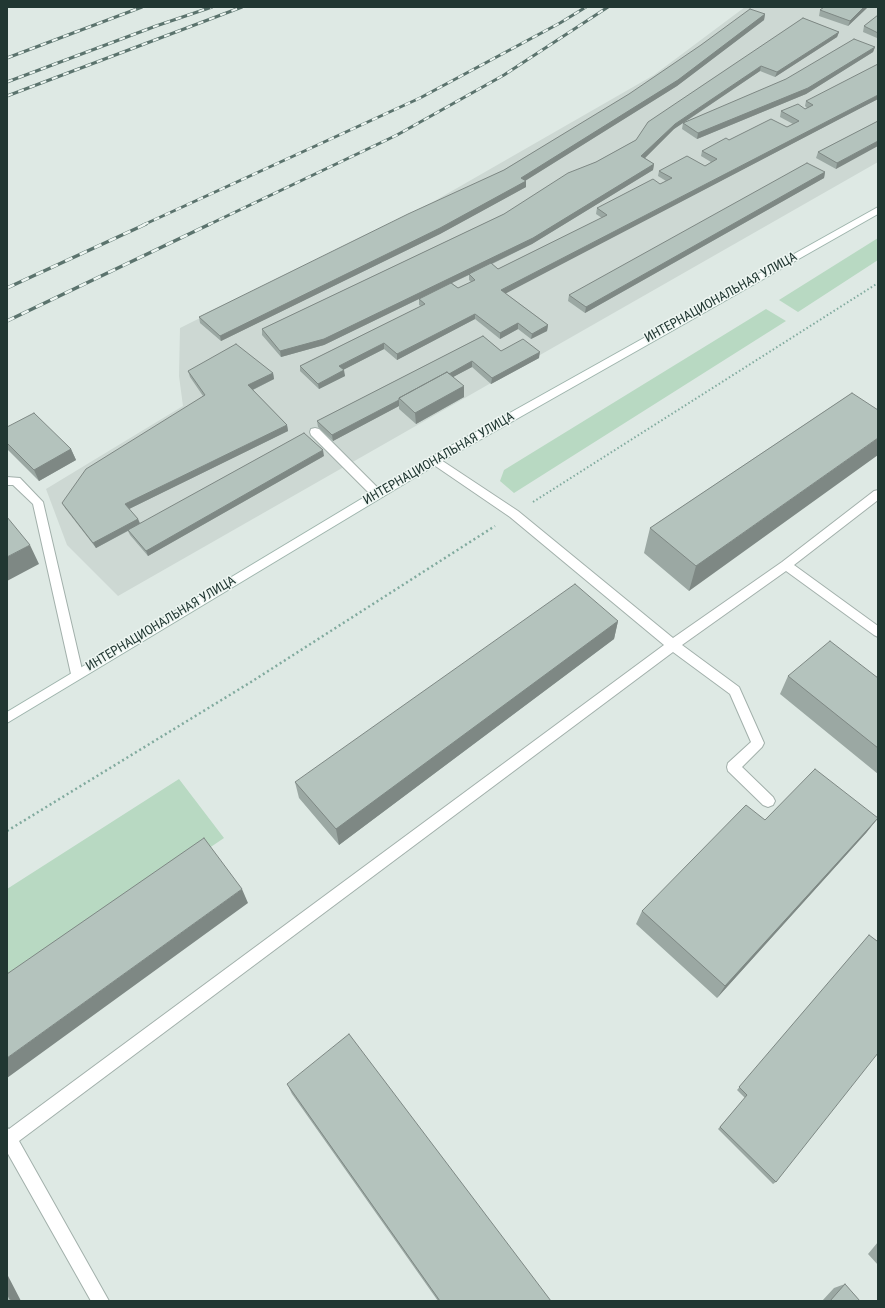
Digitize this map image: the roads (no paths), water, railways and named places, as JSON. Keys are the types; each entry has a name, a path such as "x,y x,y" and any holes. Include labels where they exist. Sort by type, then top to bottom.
{"main road":[{"name":"ИНТЕРНАЦИОНАЛЬНАЯ УЛИЦА","path":"7,718 77,674 435,460 878,210"},
{"path":"315,432 378,494"},
{"path":"435,460 514,514 673,645 735,691 758,743 733,767 768,801"},
{"path":"7,481 16,481 38,502 77,674"},
{"path":"100,1301 8,1138 673,645 786,564 878,494"},
{"path":"786,564 878,632"}],"railway":[{"path":"7,58 142,7"},
{"path":"7,82 156,26 212,7"},
{"path":"7,96 242,7"},
{"path":"143,225 420,98 560,23 586,7"},
{"path":"208,225 397,135 504,75 608,7"},
{"path":"7,288 146,224"},
{"path":"7,321 210,224"}]}
